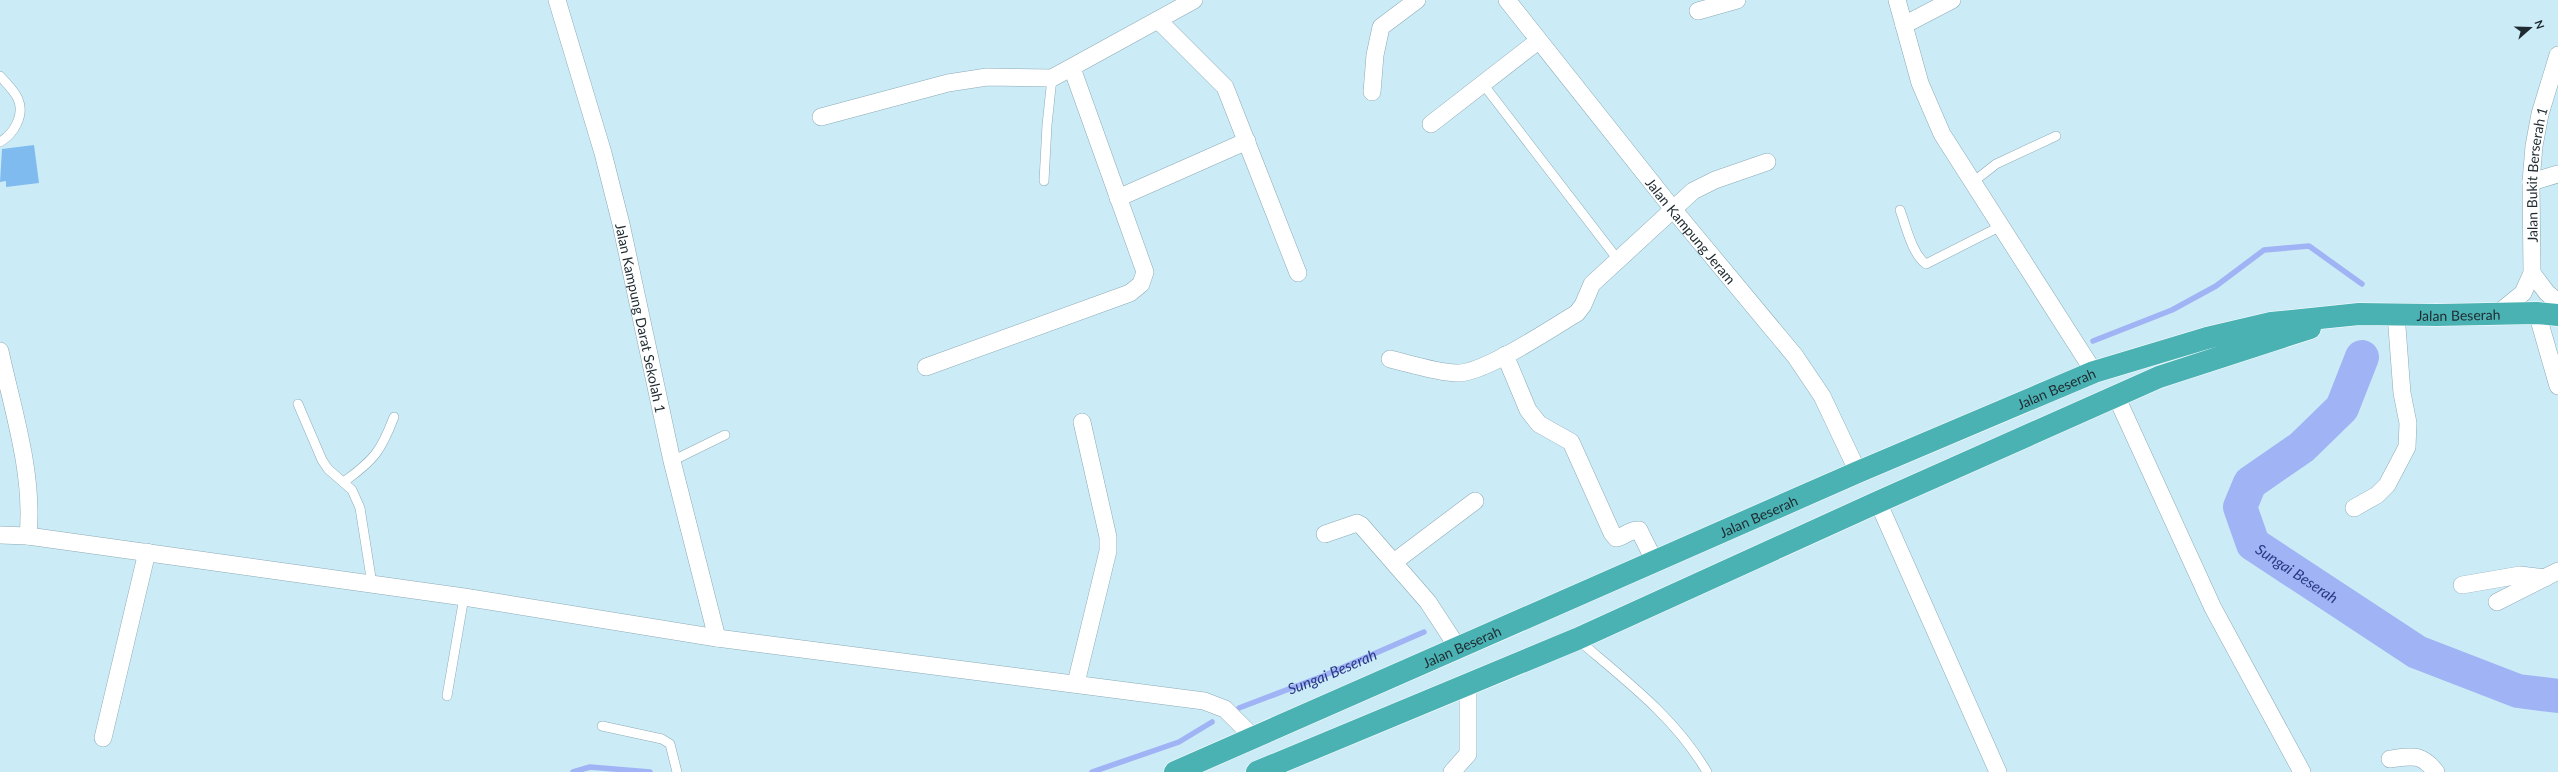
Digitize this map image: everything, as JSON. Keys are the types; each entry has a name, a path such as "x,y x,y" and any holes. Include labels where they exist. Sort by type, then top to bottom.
{"highway":[{"name":"Jalan Beserah","path":"1257,772 1577,639 2116,396 2196,365 2359,314"},
{"name":"Jalan Beserah","path":"1185,770 1253,737 1858,472 2094,372 2207,338 2271,322 2359,314 2548,314"},
{"path":"1279,772 1308,751"}],"street":[{"name":"Jalan Kampung Darat Sekolah 1","path":"556,0 603,153 621,224 672,461 717,638"},
{"path":"821,116 948,83 987,77 1052,78 1194,0"},
{"path":"1372,92 1374,55 1381,27 1417,0"},
{"name":"Jalan Kampung Jeram","path":"1507,0 1672,208 1799,362 1822,396 1858,472"},
{"path":"1698,11 1737,0"},
{"path":"1897,0 1920,83 1939,127 2094,372"},
{"path":"1904,25 1952,0"},
{"path":"1159,20 1225,87 1248,141 1298,273"},
{"path":"1431,124 1538,41"},
{"name":"Jalan Bukit Berserah 1","path":"2497,314 2523,293 2532,273 2531,182 2540,114 2558,55"},
{"path":"926,367 1130,293 1141,284 1145,272 1072,68"},
{"path":"1118,198 1248,141"},
{"path":"1390,359 1457,374 1472,372 1577,313 1583,305 1592,284 1672,208 1693,191 1715,180 1768,162"},
{"path":"2531,182 2558,174"},
{"path":"2532,273 2547,293 2558,302"},
{"path":"2354,508 2377,495 2387,485 2407,447 2408,423 2402,393 2396,314"},
{"path":"2548,314 2558,386"},
{"path":"0,351 26,470 31,510 28,536"},
{"path":"1504,355 1528,410 1539,424 1571,442 1612,533 1616,538 1619,538 1634,530 1639,530 1655,562"},
{"path":"2116,396 2212,608 2302,772"},
{"path":"1076,683 1108,551 1108,537 1082,422"},
{"path":"1394,562 1475,501"},
{"path":"1878,502 1998,772"},
{"path":"1325,534 1357,523 1394,562 1428,602 1458,648"},
{"path":"0,535 28,536 464,597 717,638 1076,683 1204,701 1225,709 1253,737"},
{"path":"104,738 147,552"},
{"path":"2462,586 2520,574 2551,574"},
{"path":"2497,602 2551,574"},
{"path":"1468,685 1469,772"},
{"path":"1452,772 1468,754"},
{"path":"2390,759 2416,756 2429,763 2436,772"}],"lane":[{"path":"0,76 15,95 20,108 14,128 0,142"},
{"path":"1044,182 1046,125 1052,78"},
{"path":"1483,84 1619,260"},
{"path":"1973,182 1996,164 2056,136"},
{"path":"1900,210 1916,252 1921,260 1926,264 2001,226"},
{"path":"298,404 315,448 328,469 345,481 352,490 360,508 372,584"},
{"path":"345,481 375,456 383,446 394,417"},
{"path":"672,461 725,435"},
{"path":"448,696 464,597"},
{"path":"1577,639 1656,706 1685,739 1707,772"},
{"path":"602,726 662,739 670,744 677,772"}],"building":[{"path":"34,145 39,183 6,187 6,181 0,182 2,149"}],"waterway":[{"name":"Sungai Beserah","path":"2093,341 2172,310 2216,286 2264,250 2309,246 2362,284"},
{"name":"Sungai Beserah","path":"2362,357 2342,408 2302,447 2250,483 2240,507 2253,544 2417,652 2518,691 2558,696"},
{"name":"Sungai Beserah","path":"1239,708 1323,676 1424,632"},
{"name":"Sungai Beserah","path":"1092,772 1179,742 1212,722"},
{"name":"Sungai Beserah","path":"573,772 590,767 650,772"}]}
